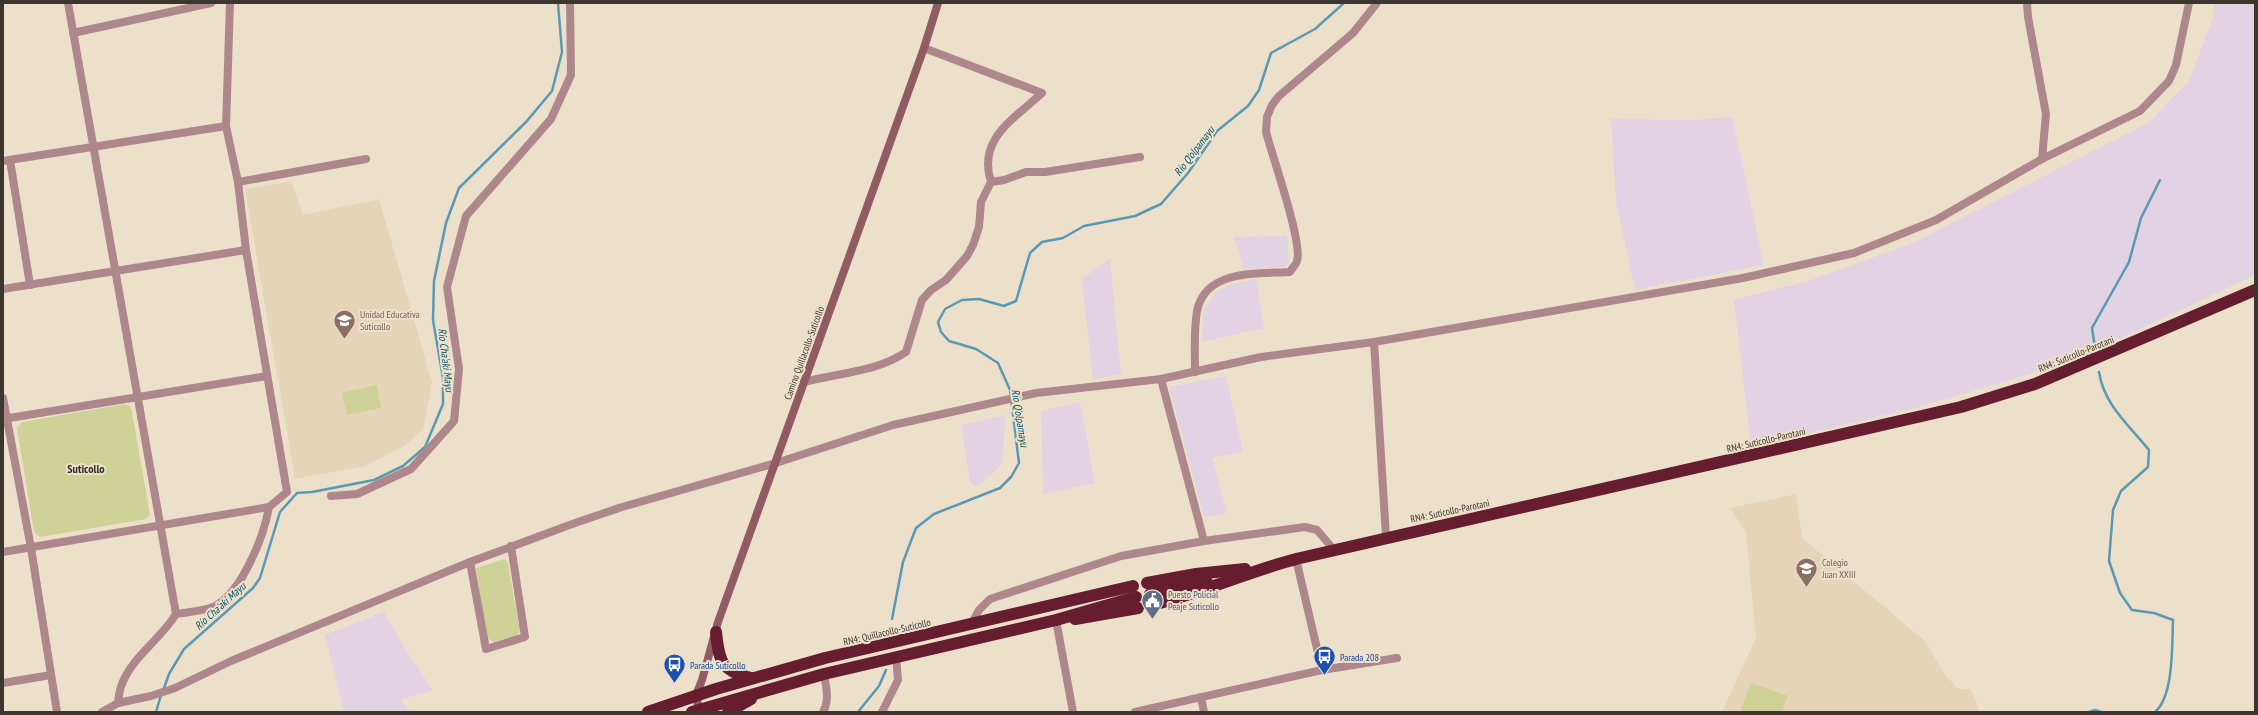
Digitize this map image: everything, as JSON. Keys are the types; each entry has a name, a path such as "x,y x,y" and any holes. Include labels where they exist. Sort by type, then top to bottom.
{"highway":[{"name":"RN4: Suticollo-Parotani","path":"1268,566 1196,574 1149,594 1239,575 1268,566 1335,551 1386,537 1961,407 2035,384 2255,290"},
{"name":"RN4: Quillacollo-Suticollo","path":"648,712 696,695 825,658 970,625 1136,597 1056,620 896,656 824,674 697,711"},
{"path":"716,632 718,652 727,670 735,674 752,678"},
{"path":"728,712 769,689"}],"main road":[{"name":"Camino Quillacollo-Suticollo","path":"697,711 696,695 716,632 924,48 938,3"}],"street":[{"path":"68,3 159,526 176,614 169,626 129,671 121,685 118,703"},
{"path":"73,32 211,3"},
{"path":"3,552 269,507 287,492 246,250 238,182 226,126 230,3"},
{"path":"330,496 357,494 411,469 454,421 459,370 447,287 466,216 551,119 571,75 570,3"},
{"path":"1195,372 1196,317 1201,300 1208,290 1218,282 1229,277 1290,272 1297,262 1298,253 1294,228 1266,132 1267,117 1272,105 1291,85 1353,33 1377,3"},
{"path":"2027,3 2028,17 2046,114 2042,159"},
{"path":"102,712 118,703 151,696 175,688 231,661 511,546 622,507 776,463 894,425 1003,399 1161,379 1261,357 1374,342 1743,278 1854,253 1936,220 2042,159 2140,111 2156,97 2169,81 2176,66 2188,3"},
{"path":"804,382 872,367 899,357 906,352 922,300 931,290 946,280 967,256 973,245 979,226 981,202 991,182 987,169 993,138 1042,93 924,48"},
{"path":"30,285 7,161 93,146 226,126"},
{"path":"991,182 1004,180 1026,172 1045,172 1140,157"},
{"path":"238,182 366,159"},
{"path":"3,289 246,250"},
{"path":"1374,342 1386,537"},
{"path":"5,419 267,376"},
{"path":"1161,379 1204,541"},
{"path":"3,398 5,419 31,548 57,712"},
{"path":"176,614 215,606 241,581 266,524 269,507"},
{"path":"970,625 979,610 990,599 1121,556 1204,541 1305,527 1317,530 1335,551"},
{"path":"470,562 486,649 525,637 511,546"},
{"path":"1296,559 1322,670"},
{"path":"1056,620 1073,712"},
{"path":"882,712 898,680 896,656"},
{"path":"1135,712 1322,670 1397,658"},
{"path":"823,712 826,706 827,694 824,674"},
{"path":"3,683 51,675"},
{"path":"1201,696 1204,712"}],"shaded area":[{"path":"2214,3 2255,3 2255,275 2070,362 1915,408 1751,447 1734,300 1808,281 1913,243 2148,123 2189,81 2213,18"},
{"path":"1732,117 1764,265 1635,290 1616,202 1611,119 1696,120"},
{"name":"Unidad Educativa Suticollo","path":"291,181 303,215 379,199 432,382 423,430 404,446 365,466 295,479 245,189"},
{"path":"1287,236 1289,262 1285,267 1244,269 1234,237"},
{"path":"1110,259 1121,374 1093,380 1082,279"},
{"path":"1256,279 1264,328 1201,342 1204,310 1216,292 1230,285"},
{"path":"1226,376 1243,452 1212,458 1227,513 1204,517 1169,387"},
{"path":"1080,402 1095,483 1043,494 1041,411"},
{"path":"1005,415 1003,462 991,475 976,486 970,482 961,425"},
{"name":"Colegio Juan XXIII","path":"1796,494 1802,538 1925,641 1946,676 1958,689 1971,689 1980,712 1722,712 1756,638 1746,532 1730,508"},
{"path":"384,612 402,644 433,690 400,700 411,712 344,712 325,635"}],"green space":[{"path":"377,385 381,408 347,415 342,393"},
{"path":"125,404 131,407 150,514 146,519 40,537 34,532 17,428 22,422"},
{"path":"505,559 508,564 520,631 517,636 493,642 486,636 476,568"},
{"path":"1751,683 1788,696 1782,712 1740,712"}],"waterway":[{"name":"Río Cha'aki Mayu","path":"163,691 169,674 184,649 253,588 260,578 280,512 297,493 312,492 374,480 403,466 425,447 443,404 443,378 433,320 434,281 446,223 459,188 526,122 552,91 562,52 558,3"},
{"name":"Río Q'olpamayu","path":"892,619 903,562 916,528 934,514 1000,488 1011,477 1019,463 1010,390 998,363 976,349 949,341 941,332 938,322 945,309 962,300 979,299 1004,306 1016,301 1030,253 1042,242 1063,238 1084,226 1135,216 1161,204 1188,173 1217,131 1248,106 1259,90 1271,53 1315,29 1344,3"},
{"path":"2096,354 2092,328 2129,262 2141,218 2160,180"},
{"path":"2099,372 2106,395 2112,405 2149,450 2148,467 2121,491 2113,510 2109,561 2120,593 2132,610 2154,613 2173,620 2172,655 2169,682 2166,694 2155,712"},
{"name":"Río Q'olpamayu","path":"858,712 879,686 886,670"},
{"name":"Río Cha'aki Mayu","path":"156,712 161,695"},
{"path":"2089,712 2095,710 2101,712"}],"place":[{"name":"Unidad Educativa Suticollo","path":"345,340"},
{"name":"Colegio Juan XXIII","path":"1807,588"},
{"name":"Puesto Policial Peaje Suticollo","path":"1153,620"},
{"name":"Parada 208","path":"1324,676"},
{"name":"Parada Suticollo","path":"674,684"}],"district":[{"name":"Suticollo","path":"86,468"}]}
